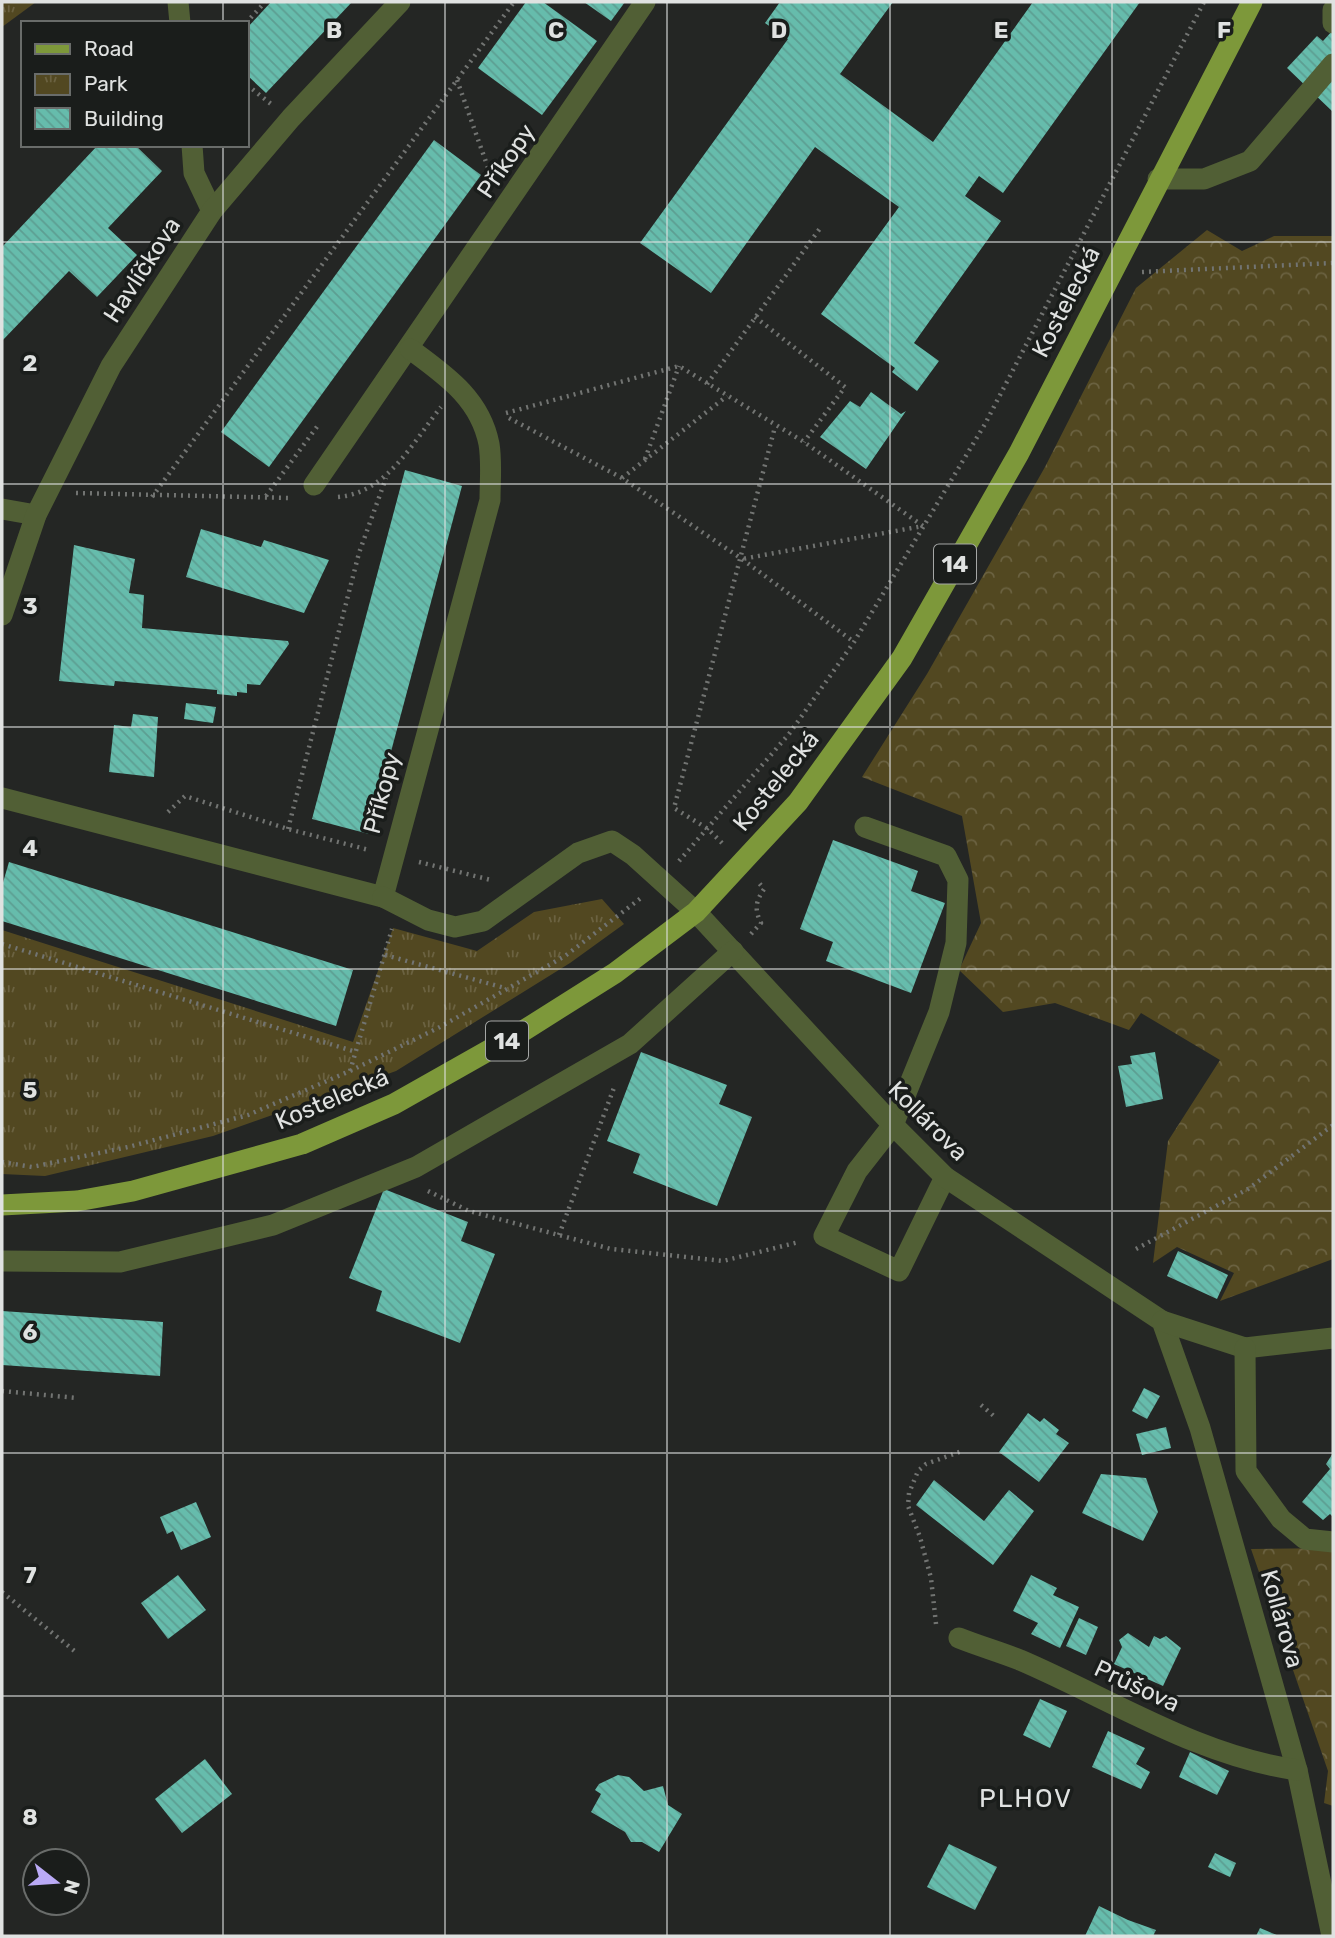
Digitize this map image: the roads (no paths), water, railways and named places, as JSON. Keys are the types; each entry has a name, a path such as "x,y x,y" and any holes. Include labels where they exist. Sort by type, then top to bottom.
{"main road":[{"name":"Kostelecká","path":"2,1205 77,1200 132,1191 302,1144 394,1104 523,1031 615,973 696,912 798,802 902,658 1019,453 1158,179 1252,2"}],"street":[{"path":"178,2 180,21"},
{"name":"Havlíčkova","path":"2,615 46,491 111,366 212,211 291,118 400,2"},
{"name":"Příkopy","path":"316,494 410,349 645,2"},
{"path":"1333,10 1333,23"},
{"path":"1158,179 1205,178 1250,161 1333,64"},
{"path":"192,147 194,173 212,211"},
{"name":"Příkopy","path":"391,901 393,855 490,500 489,444 474,406 458,384 410,349"},
{"path":"2,509 36,515"},
{"path":"2,798 391,901"},
{"path":"865,827 946,856 958,880 956,943 939,1012 892,1125 857,1171 824,1236 899,1271 945,1177"},
{"name":"Kollárova","path":"391,901 428,920 455,927 483,921 578,853 612,841 634,855 696,912 892,1125 945,1177 1162,1321 1244,1348 1333,1338"},
{"path":"2,1261 120,1262 273,1225 397,1175 521,1108 630,1044 733,951"},
{"name":"Kollárova","path":"1162,1321 1200,1429 1297,1770 1332,1936"},
{"path":"1244,1348 1245,1471 1281,1520 1305,1539 1333,1542"},
{"name":"Průšova","path":"959,1638 1019,1660 1196,1741 1256,1764 1297,1770"}],"district":[{"name":"PLHOV","path":"1026,1798"}]}
